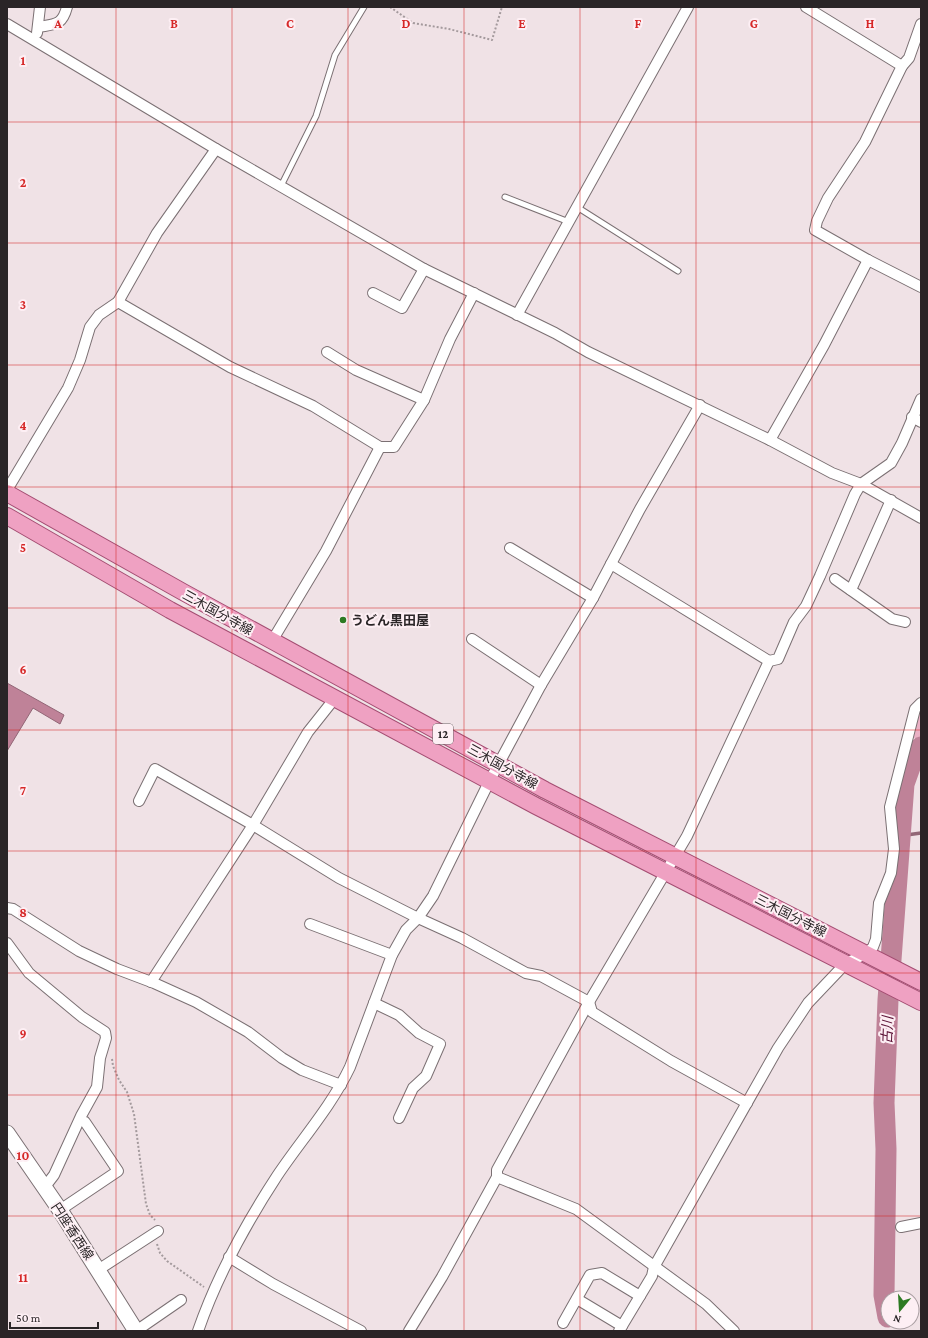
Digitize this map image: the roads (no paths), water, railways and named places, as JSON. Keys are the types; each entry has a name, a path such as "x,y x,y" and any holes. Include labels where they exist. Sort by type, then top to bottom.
{"main road":[{"name":"三木国分寺線","path":"7,491 183,592 545,790 920,982"},
{"name":"三木国分寺線","path":"7,516 170,610 490,780 536,806 918,1000"},
{"name":"円座香西線","path":"7,1133 60,1210 136,1331"}],"street":[{"path":"35,41 40,7"},
{"path":"38,27 56,23 64,18 68,7"},
{"path":"517,315 688,7"},
{"path":"806,7 902,66"},
{"path":"7,24 216,149 424,268 555,333 588,352 770,440 832,473 861,484 921,518"},
{"path":"921,24 909,58 902,66 865,142 828,198 817,221 816,230 868,260 921,287"},
{"path":"7,491 68,388 80,360 90,327 99,315 118,302 157,233 216,149"},
{"path":"770,440 824,345 868,260"},
{"path":"373,293 402,308 424,268"},
{"path":"118,302 230,367 313,406 380,447 394,448 424,400 450,339 474,293"},
{"path":"327,352 356,370 424,400"},
{"path":"611,564 769,661 778,659 794,622 806,606 855,494 861,484 890,463 917,420 921,399"},
{"path":"198,1331 212,1294 229,1257 255,1212 278,1175 341,1085 350,1067 392,955 406,930 418,918 432,896 498,764 541,685 593,598 640,510 700,405"},
{"path":"272,640 326,551 380,447"},
{"path":"851,590 891,500"},
{"path":"510,548 593,598"},
{"path":"835,579 892,619 905,622"},
{"path":"472,639 541,685"},
{"path":"409,1331 442,1277 497,1177 497,1170 588,1002 687,836 769,661"},
{"path":"151,982 253,825 308,732 335,698"},
{"path":"577,1299 620,1329 652,1276 654,1267 778,1048 808,1003 846,963 866,954 873,946 876,939 879,903 891,873 894,849 890,807 915,709 921,702"},
{"path":"139,801 156,769 253,825 339,878 418,918 462,938 526,973 541,976 588,1002 592,1012 671,1061 747,1103"},
{"path":"7,908 13,910 79,951 117,969 196,1002 248,1032 282,1058 302,1070 341,1085"},
{"path":"310,924 392,955"},
{"path":"7,943 30,973 82,1017 105,1032 106,1038 100,1058 97,1087 81,1116 54,1175 44,1188"},
{"path":"374,1004 399,1015 419,1033 440,1044 426,1076 413,1088 399,1118"},
{"path":"60,1210 118,1170 85,1122"},
{"path":"497,1177 576,1208 706,1304 734,1331"},
{"path":"901,1227 921,1223"},
{"path":"98,1270 158,1231"},
{"path":"229,1257 273,1284 361,1331"},
{"path":"563,1323 590,1276 602,1273 640,1296"},
{"path":"136,1331 181,1300"}],"lane":[{"path":"281,186 316,116 335,55 364,7"},
{"path":"505,196 569,222"},
{"path":"577,207 678,271"}],"waterway":[{"name":"古川","path":"884,1290 886,1149 884,1103 888,1000 904,784 914,756 921,747"},
{"path":"899,836 921,833"}],"place":[{"name":"うどん黒田屋","path":"343,620"}]}
